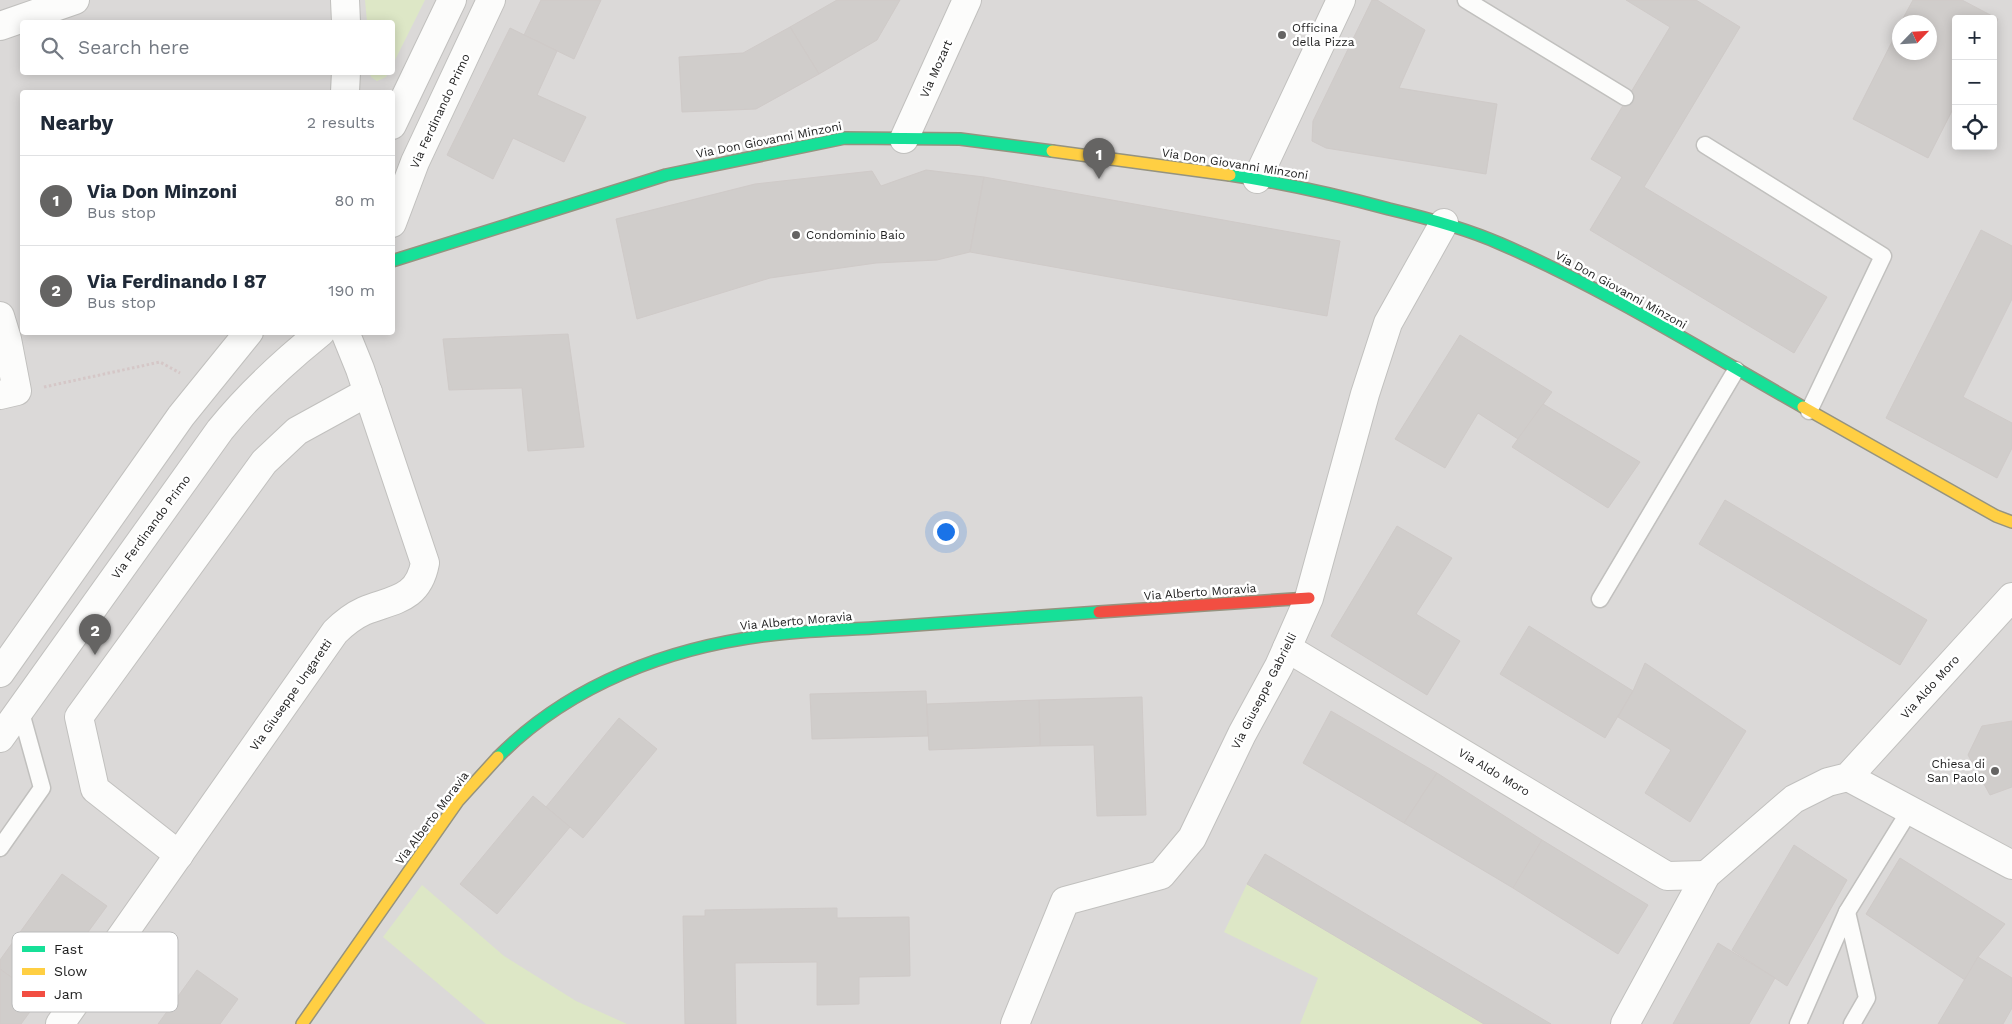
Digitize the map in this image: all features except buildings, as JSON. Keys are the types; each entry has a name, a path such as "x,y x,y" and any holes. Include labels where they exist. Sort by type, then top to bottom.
{"street":[{"path":"0,26 75,0"},
{"path":"345,0 346,20"},
{"path":"395,119 452,0"},
{"name":"Via Ferdinando Primo","path":"395,215 415,162 491,0"},
{"name":"Via Mozart","path":"904,139 967,0"},
{"path":"1257,179 1341,0"},
{"path":"345,90 346,75"},
{"name":"Via Don Giovanni Minzoni","path":"395,260 666,175 845,138 960,139 1257,179 1345,197 1444,223 1499,243 1567,274 1996,516 2012,522"},
{"name":"Via Giuseppe Gabrielli","path":"1015,1024 1065,901 1161,875 1192,838 1242,734 1287,648 1309,598 1365,394 1388,323 1444,223"},
{"path":"0,316 7,339 9,393"},
{"path":"37,686 3,669 181,416 247,335"},
{"name":"Via Ferdinando Primo","path":"0,738 232,415 297,352 317,335"},
{"name":"Via Giuseppe Ungaretti","path":"124,932 335,632 356,615 398,600 414,589 422,577 425,563 364,381 346,335"},
{"path":"179,854 95,789 79,717 264,462 297,431 364,381 361,335"},
{"name":"Via Aldo Moro","path":"1848,777 2012,597"},
{"name":"Via Alberto Moravia","path":"302,1024 458,801 487,768 519,737 557,707 598,684 636,666 724,642 770,635 1309,598"},
{"path":"40,617 71,638"},
{"name":"Via Aldo Moro","path":"1287,648 1667,876 1706,875"},
{"path":"1625,1024 1706,875 1794,799 1828,782 1848,777 2012,865"},
{"name":"Via Giuseppe Ungaretti","path":"60,1024 68,1012"}],"lane":[{"path":"1466,0 1625,97"},
{"path":"1705,145 1883,256 1810,411"},
{"path":"1600,599 1736,370"},
{"path":"0,848 42,788 20,709"},
{"path":"1798,1024 1847,912 1910,810"},
{"path":"1847,912 1867,998 1852,1024"}],"path":[{"path":"9,393 160,362 205,386"}],"shaded area":[{"path":"0,0 2012,0 2012,1024 0,1024"}],"green space":[{"path":"365,0 425,0 395,60 395,20 367,20"},
{"path":"371,75 387,75 377,81"},
{"path":"1247,884 1484,1024 1300,1024 1318,978 1224,932"},
{"path":"422,885 504,956 576,1001 627,1024 486,1024 383,937"}],"traffic: fast":[{"path":"395,260 666,175 845,138 960,139 1052,151"},
{"path":"1230,175 1350,199 1432,220 1487,238 1540,262 1616,301 1803,407"},
{"path":"498,757 526,731 589,689 624,673 695,649 784,633 1099,612"}],"traffic: slow":[{"path":"1052,151 1230,175"},
{"path":"1803,407 1996,516 2012,522"},
{"path":"302,1024 458,801 498,757"}],"traffic: jam":[{"path":"1099,612 1309,598"}],"place":[{"name":"Officina della Pizza","path":"1282,35"},
{"name":"Via Don Minzoni","path":"1099,179"},
{"name":"Condominio Baio","path":"796,235"},
{"name":"Via Ferdinando I 87","path":"95,655"},
{"name":"Chiesa di San Paolo","path":"1995,771"}]}
